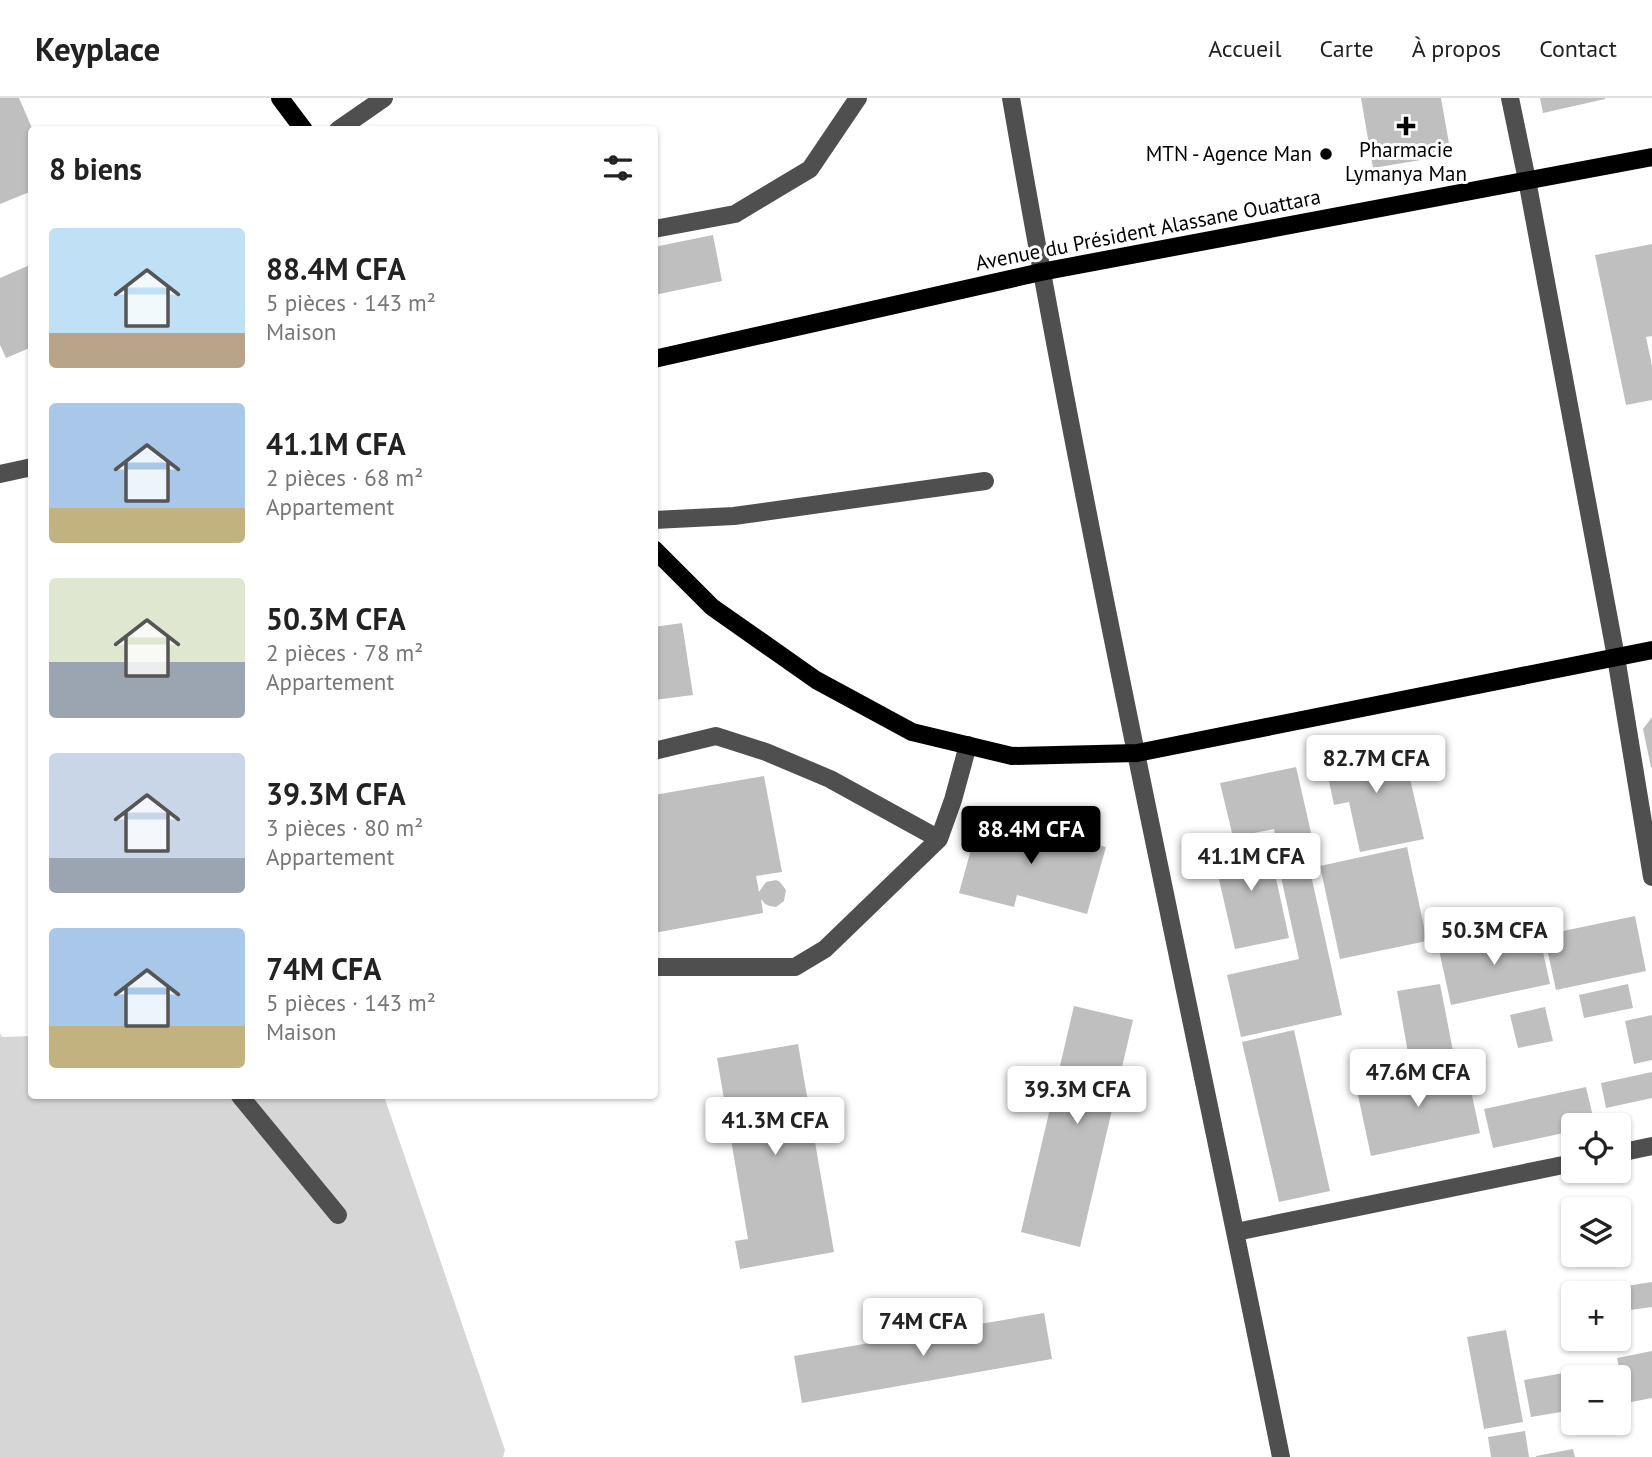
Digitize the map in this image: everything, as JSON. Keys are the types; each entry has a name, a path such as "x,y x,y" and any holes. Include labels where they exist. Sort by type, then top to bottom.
{"main road":[{"path":"280,98 301,126"},
{"name":"Avenue du Président Alassane Ouattara","path":"658,358 1041,272 1652,157"},
{"path":"658,553 712,607 816,680 912,732 1012,756 1136,753 1652,650"}],"street":[{"path":"344,126 384,98"},
{"path":"658,228 735,214 810,169 858,98"},
{"path":"1011,98 1041,272 1136,753 1281,1457"},
{"path":"1510,98 1616,657 1652,877"},
{"path":"0,474 28,468"},
{"path":"658,520 734,516 985,481"},
{"path":"658,750 716,736 729,740 766,752 830,779 939,839"},
{"path":"658,967 795,967 825,949 939,839 968,745"},
{"path":"242,1099 338,1214"},
{"path":"1631,1150 1652,1146"},
{"path":"1236,1232 1561,1165"}],"shaded area":[{"path":"0,1033 2,1037 28,1036 28,1099 385,1099 505,1450 503,1457 0,1457"}],"building":[{"path":"0,98 19,98 31,126 28,126 28,193 0,204"},
{"name":"Pharmacie Lymanya Man","path":"1361,98 1441,98 1451,155 1373,168"},
{"path":"1540,98 1605,98 1605,99 1543,113"},
{"path":"713,235 722,281 658,294 658,246"},
{"path":"1652,244 1652,336 1646,337 1652,366 1652,400 1626,405 1595,255"},
{"path":"28,266 28,349 6,358 0,345 0,278"},
{"path":"682,623 693,695 658,699 658,626"},
{"path":"1652,717 1652,767 1651,767 1643,729"},
{"path":"1401,740 1424,839 1360,852 1349,802 1334,805 1324,757"},
{"path":"1296,767 1312,837 1277,845 1274,829 1233,837 1220,783"},
{"path":"764,776 782,872 756,876 759,892 766,882 780,882 786,890 784,901 776,907 765,904 761,899 763,913 658,932 658,794"},
{"path":"981,813 1106,847 1087,914 1017,895 1014,907 959,893"},
{"path":"1267,837 1289,938 1235,949 1212,849"},
{"path":"1407,847 1427,941 1340,959 1320,866"},
{"path":"1305,848 1342,1015 1241,1037 1227,975 1299,959 1276,854"},
{"path":"1635,916 1646,971 1556,990 1544,935"},
{"path":"1538,929 1550,984 1451,1005 1439,950"},
{"path":"1440,984 1454,1056 1410,1064 1397,991"},
{"path":"1628,984 1633,1008 1584,1018 1579,995"},
{"path":"1074,1006 1133,1020 1080,1247 1021,1232"},
{"path":"1545,1007 1553,1041 1518,1048 1510,1015"},
{"path":"1652,1015 1652,1060 1634,1064 1625,1021"},
{"path":"1294,1030 1330,1191 1279,1202 1242,1042"},
{"path":"798,1044 834,1252 740,1269 735,1241 748,1239 717,1058"},
{"path":"1465,1062 1480,1133 1371,1156 1356,1086"},
{"path":"1652,1072 1652,1098 1606,1108 1601,1083"},
{"path":"1586,1087 1592,1113 1561,1113 1561,1134 1493,1148 1484,1109"},
{"path":"1652,1282 1652,1307 1631,1310 1631,1285"},
{"path":"1044,1313 1052,1359 802,1403 794,1356"},
{"path":"1506,1330 1523,1422 1484,1429 1467,1337"},
{"path":"1652,1351 1652,1398 1631,1402 1631,1365 1618,1365 1617,1358"},
{"path":"1561,1373 1561,1412 1531,1417 1524,1380"},
{"path":"1525,1431 1529,1457 1491,1457 1488,1437"},
{"path":"1573,1449 1575,1457 1536,1457 1536,1456"}],"place":[{"name":"Pharmacie Lymanya Man","path":"1406,126"},
{"name":"MTN - Agence Man","path":"1326,154"}]}
